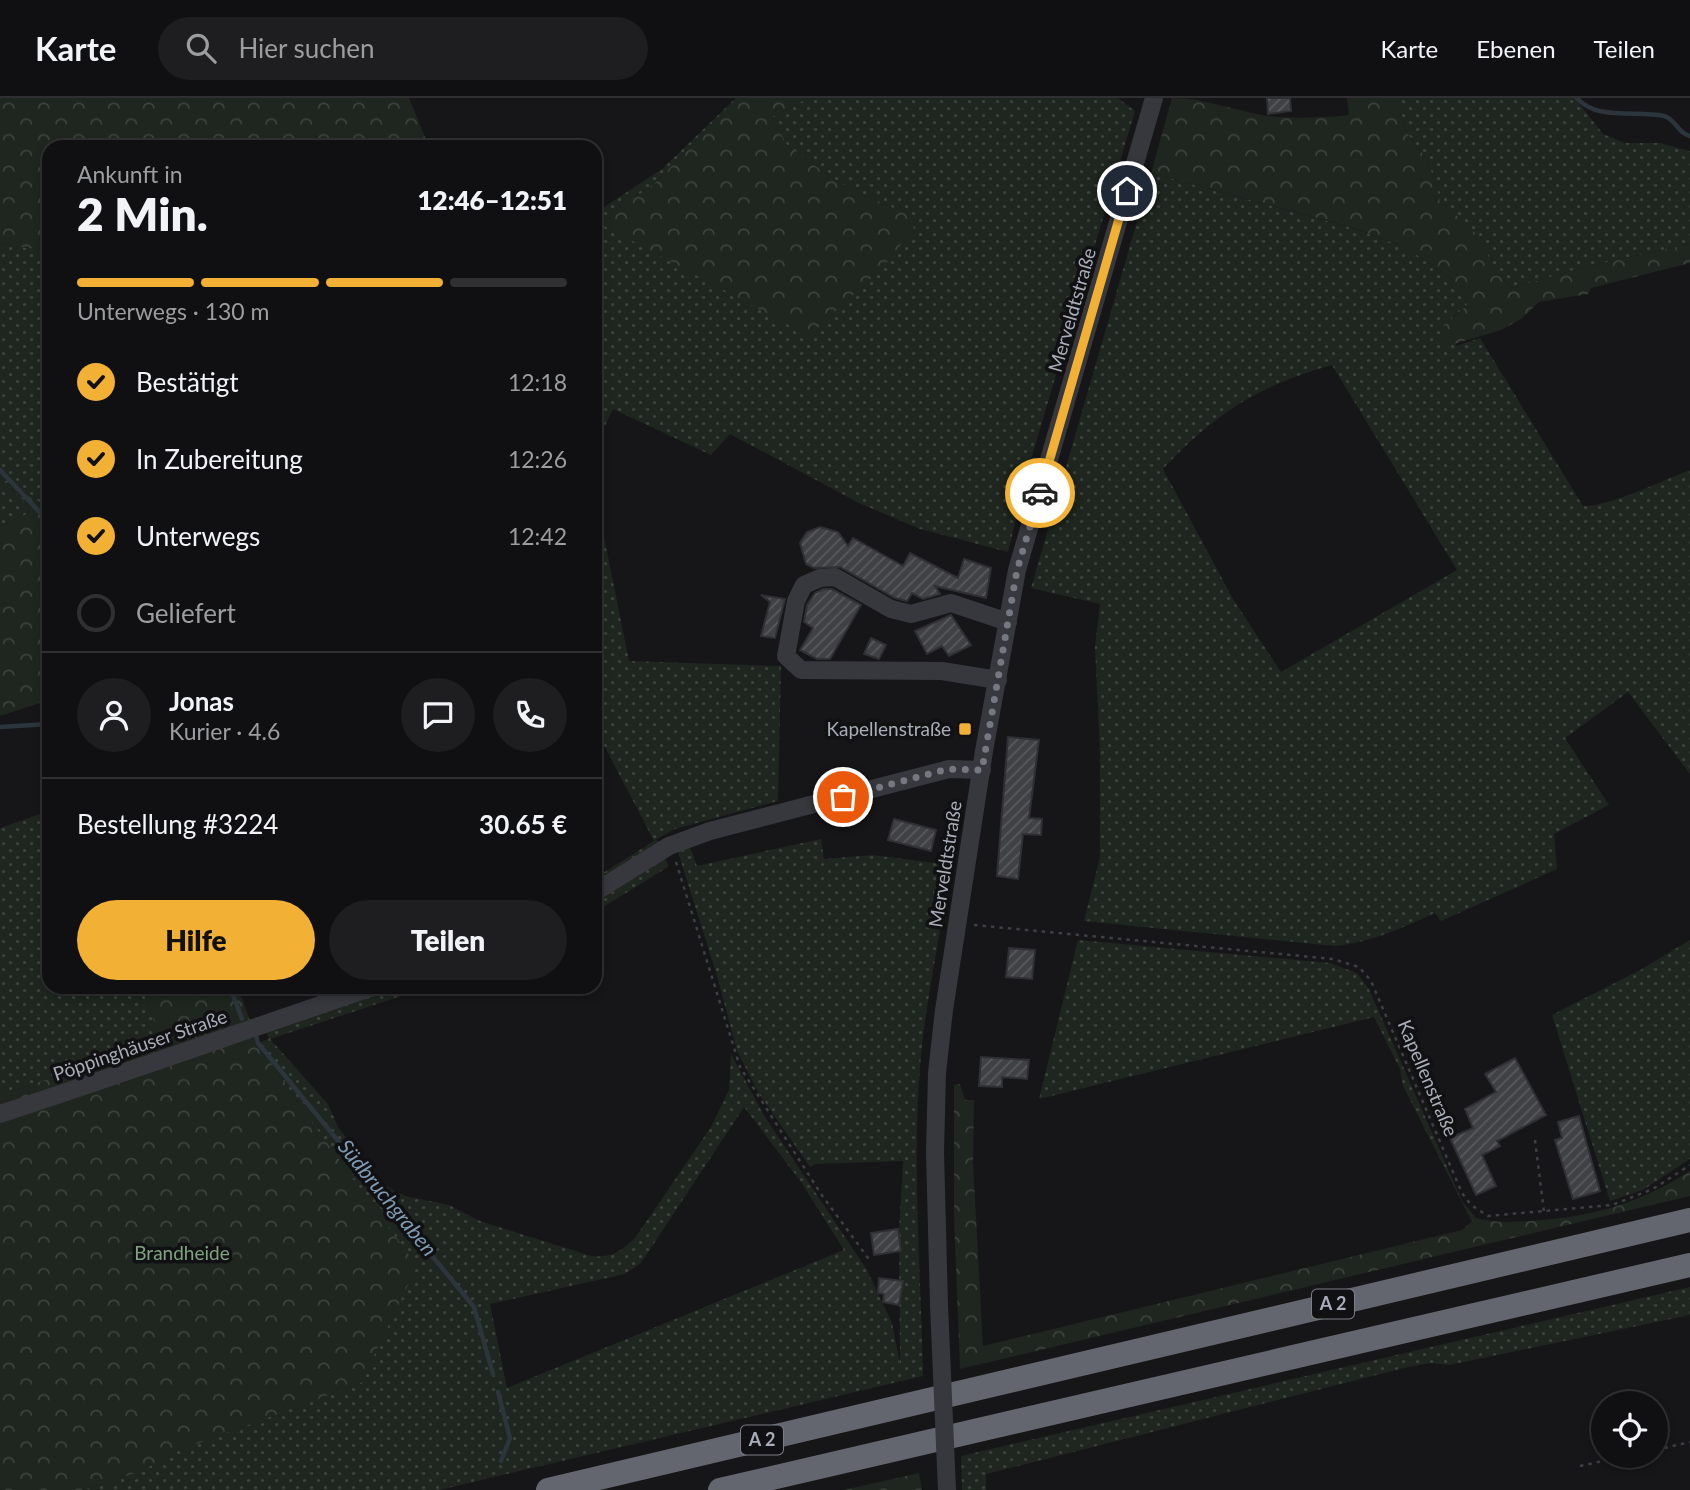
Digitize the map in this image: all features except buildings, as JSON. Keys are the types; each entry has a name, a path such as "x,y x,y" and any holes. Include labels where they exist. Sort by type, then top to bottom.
{"highway":[{"name":"A 2","path":"548,1490 1690,1220"},
{"name":"A 2","path":"720,1490 1690,1265"}],"street":[{"name":"Merveldtstraße","path":"947,1490 935,1152 937,1073 957,923 1017,570 1154,98"},
{"path":"998,680 942,671 832,673 801,670 786,656 796,601 804,585 820,578 835,577 891,609 911,614 951,603 1008,622"},
{"path":"602,888 669,846 710,831 948,769 982,770"},
{"name":"Pöppinghäuser Straße","path":"0,1114 206,1047 242,1031 352,994"}],"path":[{"path":"669,846 700,932 740,1067 821,1194 871,1262"},
{"name":"Kapellenstraße","path":"957,923 1318,957 1350,963 1365,972 1371,981 1462,1193 1480,1213 1494,1217 1612,1205 1653,1189 1690,1165"},
{"path":"1535,1140 1544,1212"},
{"path":"1668,1447 1690,1442"},
{"path":"1580,1466 1591,1464"}],"green space":[{"path":"0,98 409,98 426,140 42,140 42,252 0,244"},
{"path":"736,98 740,98 652,186 602,220 602,208 662,169"},
{"path":"739,98 808,98 772,117 788,147 840,183 908,215 914,228 884,266 809,336 602,225 602,219 652,186"},
{"path":"808,98 1118,98 1135,111 1031,459 1008,552 920,529 859,503 730,434 711,455 613,409 602,432 602,223 907,215 840,183 788,147 772,117"},
{"path":"1172,98 1196,100 1268,116 1298,118 1349,115 1347,98 1394,98 1408,134 1426,158 1440,203 1479,238 1485,246 1490,266 1512,288 1581,268 1690,244 1690,263 1591,288 1588,294 1539,302 1521,319 1501,330 1441,348 1440,330 1467,305 1463,287 1407,248 1354,228 1151,173"},
{"path":"1394,98 1575,98 1603,134 1625,143 1660,143 1690,151 1690,244 1581,268 1512,288 1490,266 1475,233 1439,203 1437,187 1426,158 1408,134"},
{"path":"1151,173 1353,228 1407,248 1463,287 1467,305 1452,318 1456,346 1480,338 1583,506 1621,498 1690,470 1690,774 1628,692 1565,738 1609,805 1554,834 1557,869 1441,921 1435,913 1374,938 1335,946 1084,921 1100,857 1100,752 1095,647 1100,604 1031,588","holes":["1332,365 1457,570 1281,672 1233,599 1163,469 1201,432 1239,404 1282,382"]},
{"path":"0,244 42,252 42,505 0,467"},
{"path":"0,465 42,505 42,702 0,716 0,526 30,513 26,503 0,478"},
{"path":"0,478 26,503 30,513 0,526"},
{"path":"602,527 629,661 781,666 778,801 675,829 655,840 659,841 658,846 602,882 602,874 654,841 602,741"},
{"path":"42,813 42,994 144,994 161,1041 0,1095 0,828"},
{"path":"821,839 824,859 872,855 943,864 941,875 948,877 925,1019 918,1105 917,1183 923,1376 439,1490 82,1490 139,1472 178,1451 300,1106 258,1043 269,1039 264,1027 365,994 408,994 270,1039 328,1104 338,1127 383,1185 405,1196 449,1205 480,1221 591,1256 615,1253 635,1238 711,1127 729,1090 731,1054 765,1117 867,1270 892,1323 900,1363 899,1233 903,1161 815,1164 810,1167 759,1094 737,1051 717,976 678,852 690,847 697,866","holes":["744,1107 801,1182 844,1250 507,1388 490,1304 625,1274 641,1263"]},
{"path":"665,856 668,867 602,908 602,894"},
{"path":"1078,940 1330,963 1357,973 1369,989 1462,1201 1476,1218 1472,1222 1403,1086 1400,1069 1374,1017 1039,1099"},
{"path":"1690,940 1690,1159 1643,1190 1610,1201 1552,1015 1642,969"},
{"name":"Brandheide","path":"144,994 240,994 258,1043 300,1106 417,1266 361,1383 178,1451 139,1472 82,1490 0,1490 0,1095 161,1041"},
{"path":"960,1084 965,1100 974,1100 973,1163 983,1346 1462,1230 1476,1218 1523,1221 1594,1212 1652,1192 1690,1171 1690,1196 960,1369 954,1216 954,1085"},
{"path":"1690,1287 1690,1315 1449,1365 1431,1363 1408,1367 986,1474 986,1490 962,1490 961,1456"},
{"path":"919,1473 922,1490 844,1490"}],"waterway":[{"path":"1577,98 1595,110 1664,116 1690,136"},
{"name":"Südbruchgraben","path":"0,470 42,515"},
{"path":"0,727 42,724"},
{"name":"Südbruchgraben","path":"233,994 242,1019"},
{"name":"Südbruchgraben","path":"256,1035 258,1043 474,1307 493,1374"},
{"name":"Südbruchgraben","path":"498,1392 510,1438 501,1461"}],"way so far":[{"path":"843,797 948,769 982,770 1017,570 1040,493"}],"place":[{"name":"Kapellenstraße","path":"965,729"}],"route":[{"path":"1040,493 1095,310 1127,191"}]}
